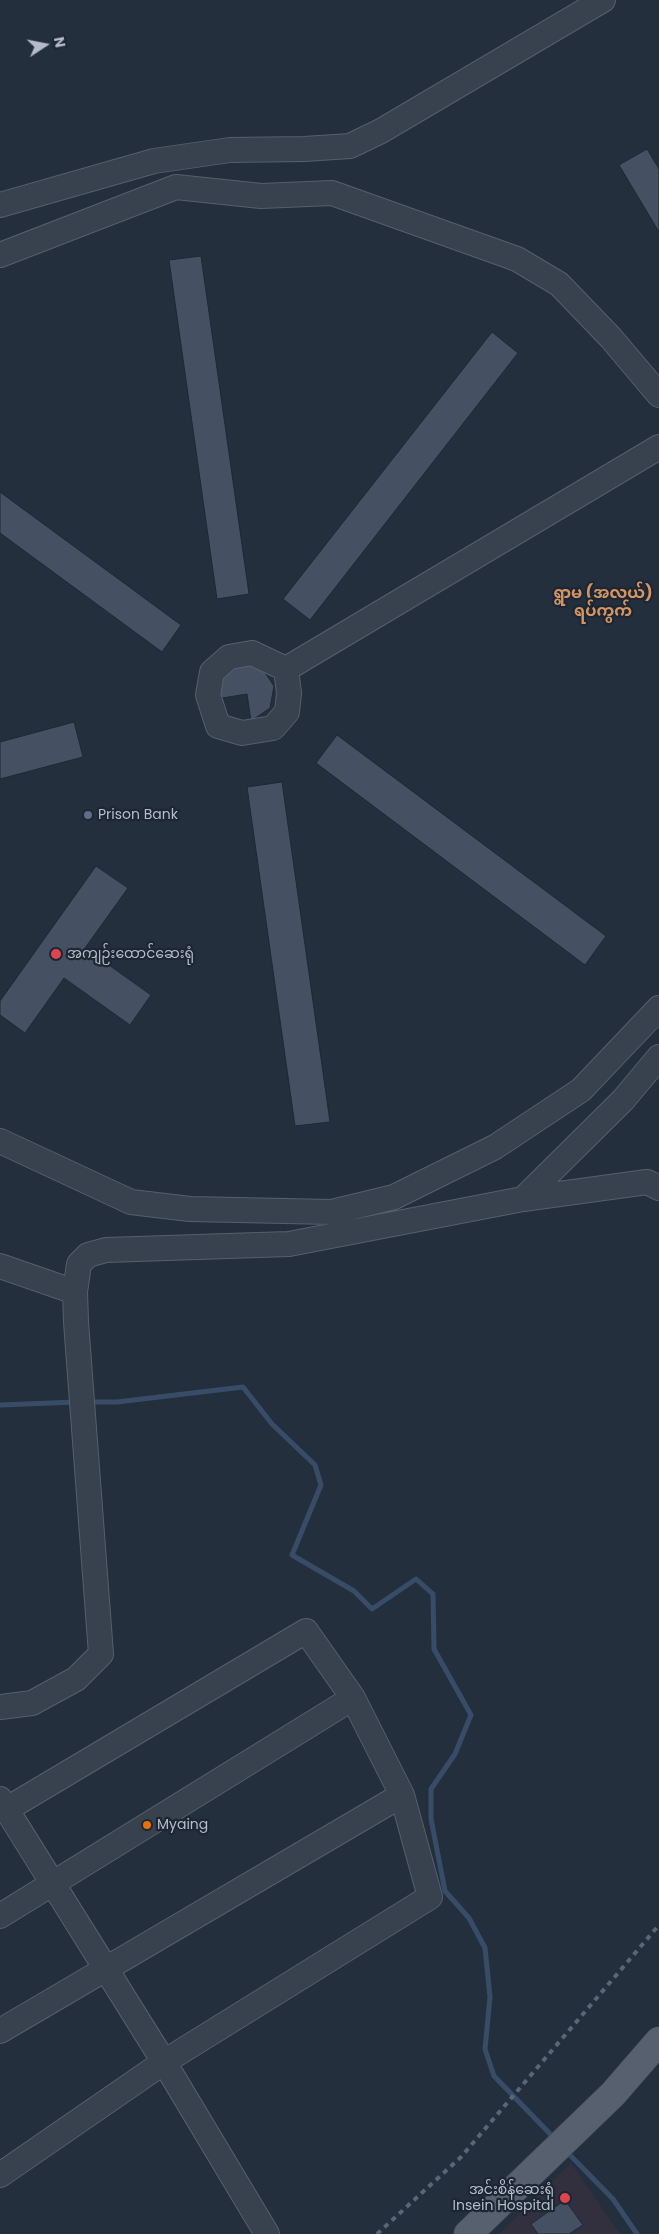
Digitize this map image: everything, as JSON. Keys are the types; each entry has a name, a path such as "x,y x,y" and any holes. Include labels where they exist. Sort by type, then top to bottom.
{"main road":[{"path":"470,2233 613,2094 659,2041"}],"street":[{"path":"0,205 154,161 230,150 350,146 381,131 603,0"},
{"path":"0,255 176,187 261,196 332,192 517,258 559,284 611,338 659,395"},
{"path":"286,669 659,447"},
{"path":"0,1141 131,1202 190,1209 332,1212 394,1197 495,1147 581,1090 659,1008"},
{"path":"523,1199 622,1100 659,1057"},
{"path":"0,1707 32,1703 76,1679 101,1654 75,1292 78,1264 88,1255 106,1250 289,1244 523,1199 647,1182 659,1188"},
{"path":"0,1266 75,1292"},
{"path":"0,2175 164,2062 430,1897 402,1795 353,1698 306,1631 3,1804 164,2062 267,2234"},
{"path":"0,1916 353,1698"},
{"path":"0,2031 402,1795"}],"shaded area":[{"name":"အင်းစိန်ဆေးရုံ Insein Hospital","path":"571,2163 620,2234 499,2234"}],"building":[{"path":"647,149 659,169 659,232 619,165"},
{"path":"201,256 249,594 217,599 169,260"},
{"path":"492,332 518,353 310,620 283,599"},
{"path":"0,492 181,625 162,652 0,533"},
{"path":"239,663 261,667 274,686 270,708 251,721 247,694 216,699 220,676"},
{"path":"74,722 83,757 0,779 0,742"},
{"path":"337,735 606,936 585,965 316,763"},
{"path":"282,782 330,1122 295,1126 247,787"},
{"path":"96,866 128,888 85,948 151,995 130,1025 64,978 25,1033 0,1015 0,1001"},
{"path":"565,2200 583,2225 569,2234 538,2234 531,2224"}],"waterway":[{"path":"87,1402 117,1402 243,1387 272,1424 315,1465 321,1485 292,1555 354,1591 372,1609 416,1579 433,1594 434,1649 471,1715 455,1754 431,1789 431,1819 445,1891 469,1918 485,1948 490,1997 485,2049 494,2076 555,2139"},
{"path":"0,1405 76,1402"},
{"path":"566,2151 613,2199 637,2234"}],"railway":[{"path":"377,2234 461,2157 659,1925"}],"place":[{"name":"Prison Bank","path":"88,815"},
{"name":"အကျဉ်းထောင်ဆေးရုံ","path":"56,954"},
{"name":"Myaing","path":"147,1825"},
{"name":"အင်းစိန်ဆေးရုံ Insein Hospital","path":"565,2198"}],"district":[{"name":"ရွာမ (အလယ်) ရပ်ကွက်","path":"603,603"}]}
